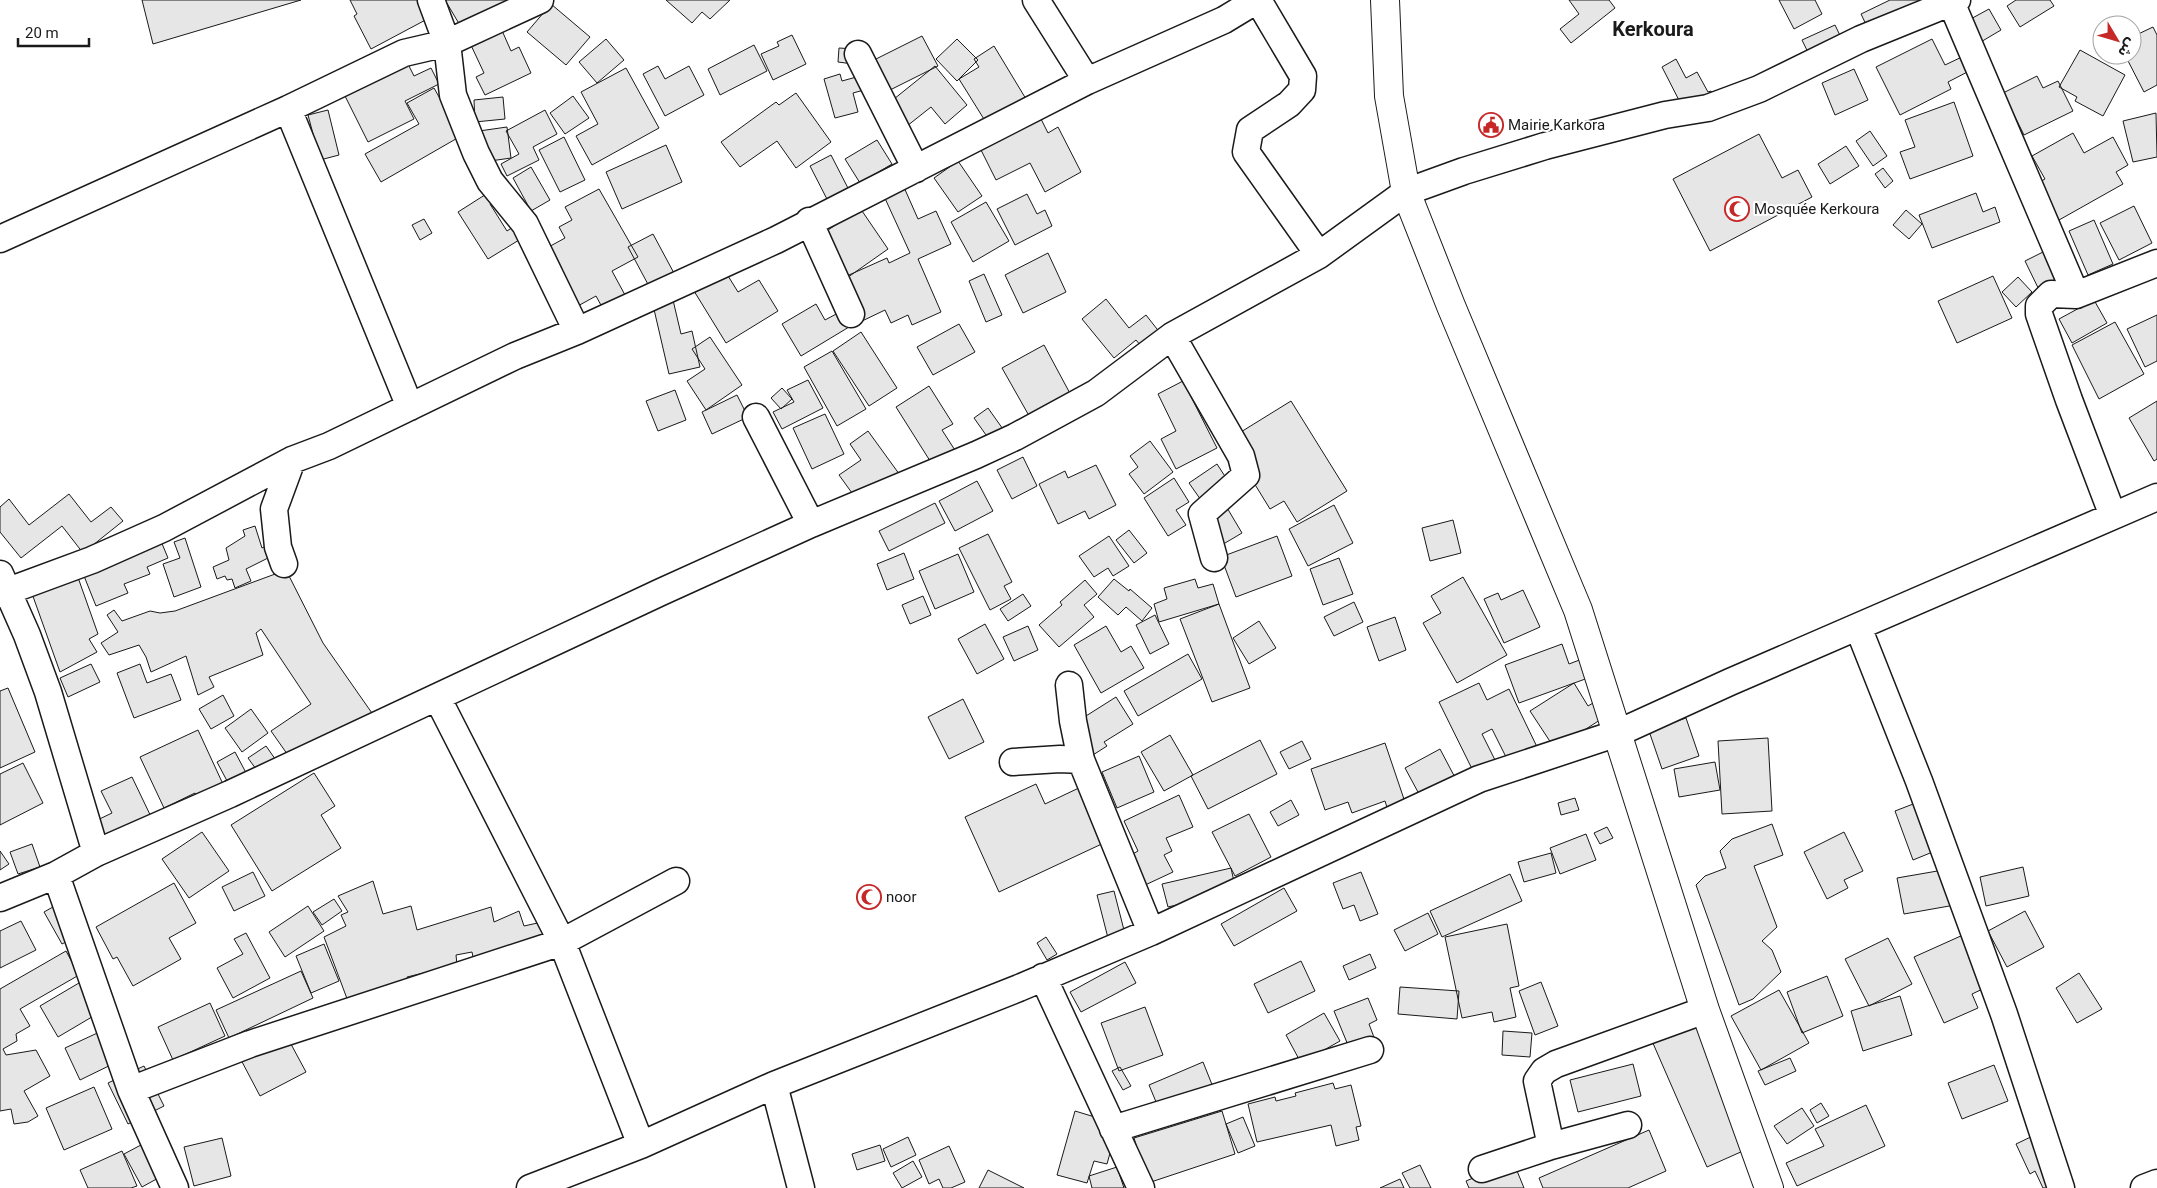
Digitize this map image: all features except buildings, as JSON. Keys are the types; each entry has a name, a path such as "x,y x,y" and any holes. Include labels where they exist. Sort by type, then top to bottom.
{"main road":[{"path":"1385,0 1390,96 1406,192 1451,306 1578,610 1705,1010 1770,1188"}],"street":[{"path":"431,0 447,43 453,95 476,153 490,180 525,224 577,331"},
{"path":"0,239 288,109 404,53 447,43 540,0"},
{"path":"1036,0 1087,82"},
{"path":"96,853 48,692 27,635 2,586 92,560 164,528 292,460 329,446 515,356 577,331 759,248 1087,82 1224,20 1257,0 1303,76 1302,90 1288,104 1250,130 1246,152 1319,255"},
{"path":"0,898 56,875 96,853 230,794 661,592 811,524 1015,437 1096,393 1172,336 1319,255 1406,192 1464,171 1545,146 1665,115 1708,108 1759,89 1861,39 1954,1 2076,295"},
{"path":"858,54 916,170"},
{"path":"288,109 410,407"},
{"path":"810,222 851,314"},
{"path":"2113,516 2069,400 2039,314 2039,306 2051,294 2076,295 2157,263"},
{"path":"1172,336 1241,456 1246,475 1202,514 1214,558"},
{"path":"756,417 811,524"},
{"path":"284,564 278,547 274,509 292,460"},
{"path":"530,1188 641,1145 774,1085 1151,932 1479,779 1618,733 2157,497"},
{"path":"1858,627 1919,781 1997,995 2061,1188"},
{"path":"1069,684 1073,721 1081,760 1151,932"},
{"path":"437,697 562,942 641,1145"},
{"path":"1013,762 1060,759 1081,760"},
{"path":"56,875 131,1090 169,1186"},
{"path":"131,1090 259,1041 562,942 676,881"},
{"path":"1043,977 1141,1188"},
{"path":"1551,1146 1537,1081 1544,1071 1556,1064 1705,1010"},
{"path":"1113,1129 1370,1050"},
{"path":"774,1085 801,1188"},
{"path":"1482,1169 1551,1146 1628,1125"},
{"path":"2144,1188 2157,1183"}],"place":[{"name":"Mairie Karkora","path":"1491,125"},
{"name":"Mosquée Kerkoura","path":"1737,209"},
{"name":"noor","path":"869,897"}],"district":[{"name":"Kerkoura","path":"1653,29"}]}
